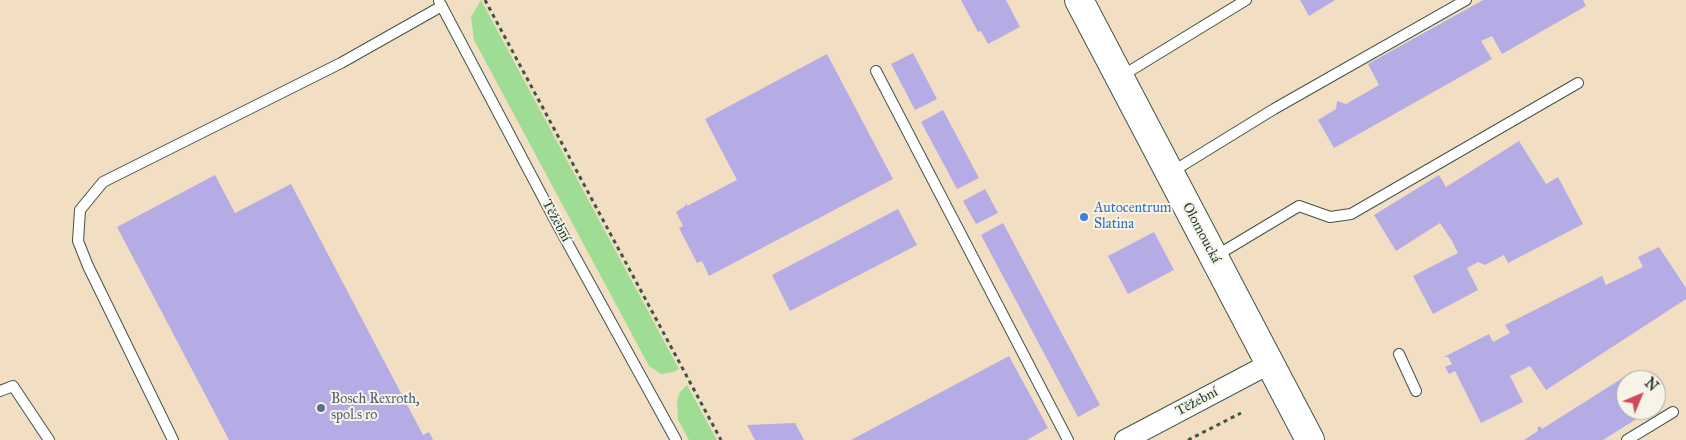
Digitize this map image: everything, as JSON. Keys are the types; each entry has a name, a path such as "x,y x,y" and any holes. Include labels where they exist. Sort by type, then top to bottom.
{"main road":[{"name":"Olomoucká","path":"1079,0 1310,440"}],"street":[{"name":"Těžební","path":"1125,440 1270,364"}],"lane":[{"path":"1119,77 1246,0"},
{"path":"1170,173 1274,109 1466,0"},
{"path":"173,440 88,266 78,241 80,210 103,182 341,63 440,3"},
{"name":"Těžební","path":"440,3 557,224 676,440"},
{"path":"876,72 1068,440"},
{"path":"1214,258 1299,206 1330,217 1351,214 1578,83"},
{"path":"1399,354 1416,391"},
{"path":"0,391 13,386 49,440"},
{"path":"1628,440 1673,412"}],"path":[{"path":"484,0 721,440"},
{"path":"1188,440 1241,413"}],"green space":[{"path":"481,0 679,369 661,374 649,366 474,40 471,17"},
{"path":"687,385 717,440 689,440 678,420 677,401 680,392"}],"building":[{"path":"961,0 1006,0 1020,27 988,44 981,31 978,32"},
{"path":"1300,0 1335,0 1309,16"},
{"path":"1483,0 1583,0 1586,6 1502,54 1492,36 1481,41 1492,59 1334,148 1318,120 1336,109 1337,101 1346,104 1379,85 1368,64"},
{"path":"913,53 937,99 915,110 891,64"},
{"path":"827,54 893,179 709,276 702,261 697,263 679,228 683,226 676,212 685,206 686,203 687,206 737,180 705,119"},
{"path":"943,110 979,178 957,189 921,122"},
{"path":"1519,141 1546,184 1558,177 1583,224 1508,263 1504,255 1485,265 1478,262 1467,268 1478,290 1433,314 1413,276 1458,253 1452,241 1440,223 1396,251 1374,215 1439,175 1446,187"},
{"path":"215,175 235,213 291,184 423,435 429,432 433,440 229,440 117,227"},
{"path":"985,189 998,213 976,224 963,201"},
{"path":"898,209 917,245 790,311 772,275"},
{"path":"1003,223 1100,405 1078,417 981,235"},
{"path":"1154,232 1174,270 1128,294 1108,256"},
{"path":"1659,247 1686,288 1686,299 1546,390 1530,366 1510,376 1523,402 1481,423 1455,371 1449,374 1445,367 1452,364 1448,357 1444,357 1489,334 1493,342 1510,333 1505,325 1602,276 1606,285 1643,267 1638,257"},
{"path":"1009,356 1048,428 1027,440 851,440"},
{"path":"1616,382 1616,420 1635,420 1603,440 1524,440 1538,431 1537,428 1540,426 1542,429"},
{"path":"795,423 804,440 755,440 747,425"}],"place":[{"name":"Autocentrum Slatina","path":"1084,217"},
{"name":"Bosch Rexroth, spol.s ro","path":"321,408"}]}
